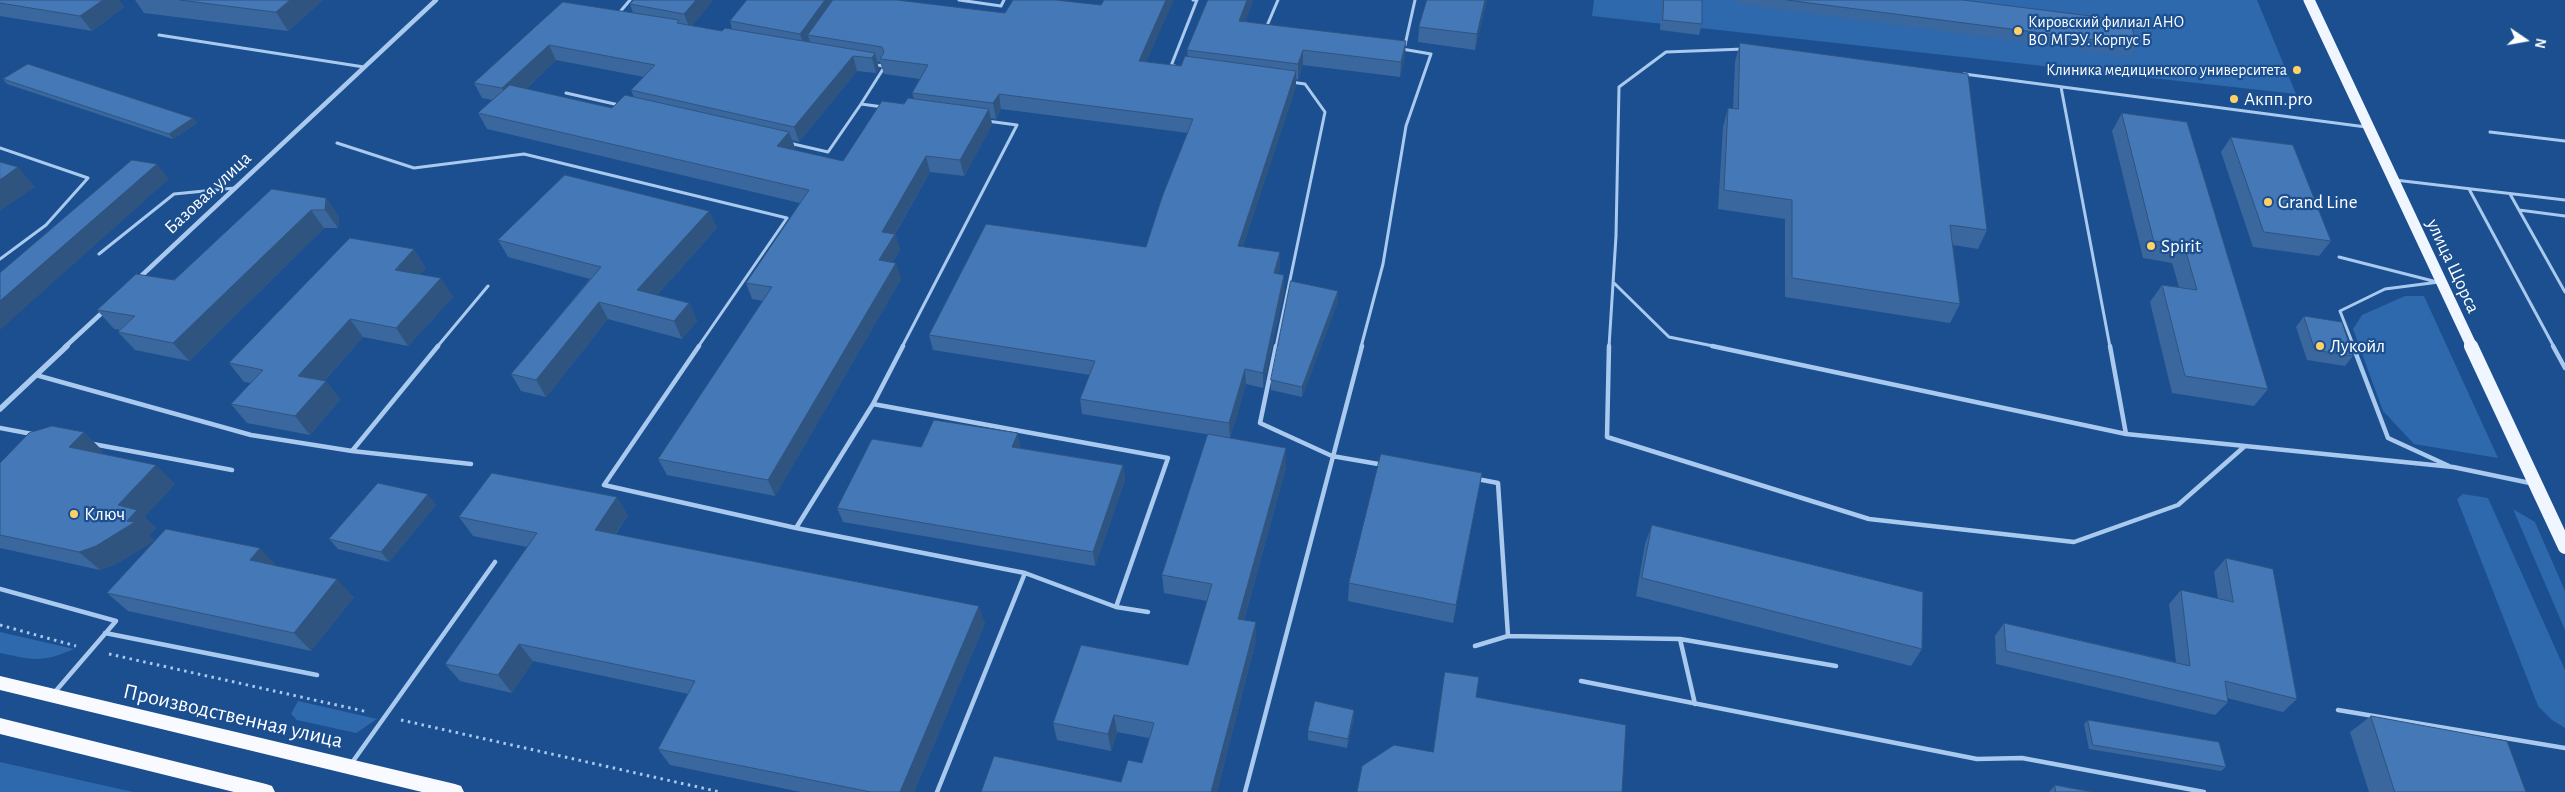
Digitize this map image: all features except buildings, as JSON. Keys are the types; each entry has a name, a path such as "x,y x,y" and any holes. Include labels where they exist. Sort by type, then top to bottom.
{"highway":[{"name":"Производственная улица","path":"0,683 456,792"},
{"path":"0,726 266,792"}],"main road":[{"name":"улица Щорса","path":"2309,0 2439,282 2565,547"}],"street":[{"name":"Базовая улица","path":"136,281 436,0"},
{"path":"0,409 107,308"}],"lane":[{"path":"613,19 630,0"},
{"path":"958,0 1001,6 1004,0"},
{"path":"1180,67 1171,66 1197,0 1193,0"},
{"path":"1275,31 1266,30 1278,0"},
{"path":"1404,50 1416,0"},
{"path":"159,35 364,67"},
{"path":"1245,792 1383,264 1406,126 1431,54 1394,48"},
{"path":"1753,50 1735,48 1666,52 1618,87 1614,284 1607,382 1607,437 1869,519 2074,542 2178,504 2246,446"},
{"path":"780,141 828,152 885,66 868,63"},
{"path":"1954,73 2369,127"},
{"path":"1286,81 1304,84 1325,112 1260,423 1332,456 1391,466"},
{"path":"2060,87 2126,434"},
{"path":"566,93 624,106"},
{"path":"861,104 890,108"},
{"path":"796,528 873,404 1018,125 978,120"},
{"path":"2490,132 2565,141"},
{"path":"337,143 414,168 524,154 788,218 604,485 796,528 1025,573 1116,607 1148,612"},
{"path":"0,148 88,178 46,224 0,259"},
{"path":"2393,179 2565,200"},
{"path":"99,254 174,194 236,188"},
{"path":"2469,188 2565,368"},
{"path":"2510,194 2565,292"},
{"path":"2519,210 2565,216"},
{"path":"2339,257 2439,282"},
{"path":"2439,282 2385,289 2340,311 2388,438 2454,467"},
{"path":"1614,284 1669,337 2126,434 2454,467 2536,484"},
{"path":"352,451 488,286"},
{"path":"36,375 251,435 352,451 472,464"},
{"path":"873,404 1168,458 1116,607"},
{"path":"0,428 37,435 31,441"},
{"path":"91,444 232,470"},
{"path":"1469,478 1498,483 1508,636"},
{"path":"349,767 495,562"},
{"path":"937,792 1025,573"},
{"path":"0,589 116,620 52,696"},
{"path":"105,633 317,675"},
{"path":"1475,646 1508,636 1680,639 1836,666"},
{"path":"1680,639 1695,704"},
{"path":"1581,681 1977,759 2022,758 2204,792"},
{"path":"2338,710 2565,748"},
{"path":"2502,738 2505,747"}],"path":[{"path":"0,625 91,650 720,792"}],"shaded area":[{"path":"1594,0 2257,0 2296,94 1592,16"},
{"path":"2405,296 2424,296 2498,458 2414,444 2383,411 2353,329 2362,315"},
{"path":"2463,494 2488,498 2565,670 2565,728 2552,720 2538,706 2457,499"},
{"path":"2513,509 2535,522 2565,591 2565,630"},
{"path":"0,632 74,649 54,657 37,659 0,653"},
{"path":"298,701 377,719 356,733 297,720 291,714"},
{"path":"0,762 133,792 0,792"}],"place":[{"name":"Кировский филиал АНО ВО МГЭУ. Корпус Б","path":"2018,31"},
{"name":"Клиника медицинского университета","path":"2297,70"},
{"name":"Акпп.pro","path":"2234,99"},
{"name":"Grand Line","path":"2268,202"},
{"name":"Spirit","path":"2151,246"},
{"name":"Лукойл","path":"2320,346"},
{"name":"Ключ","path":"74,514"}]}
